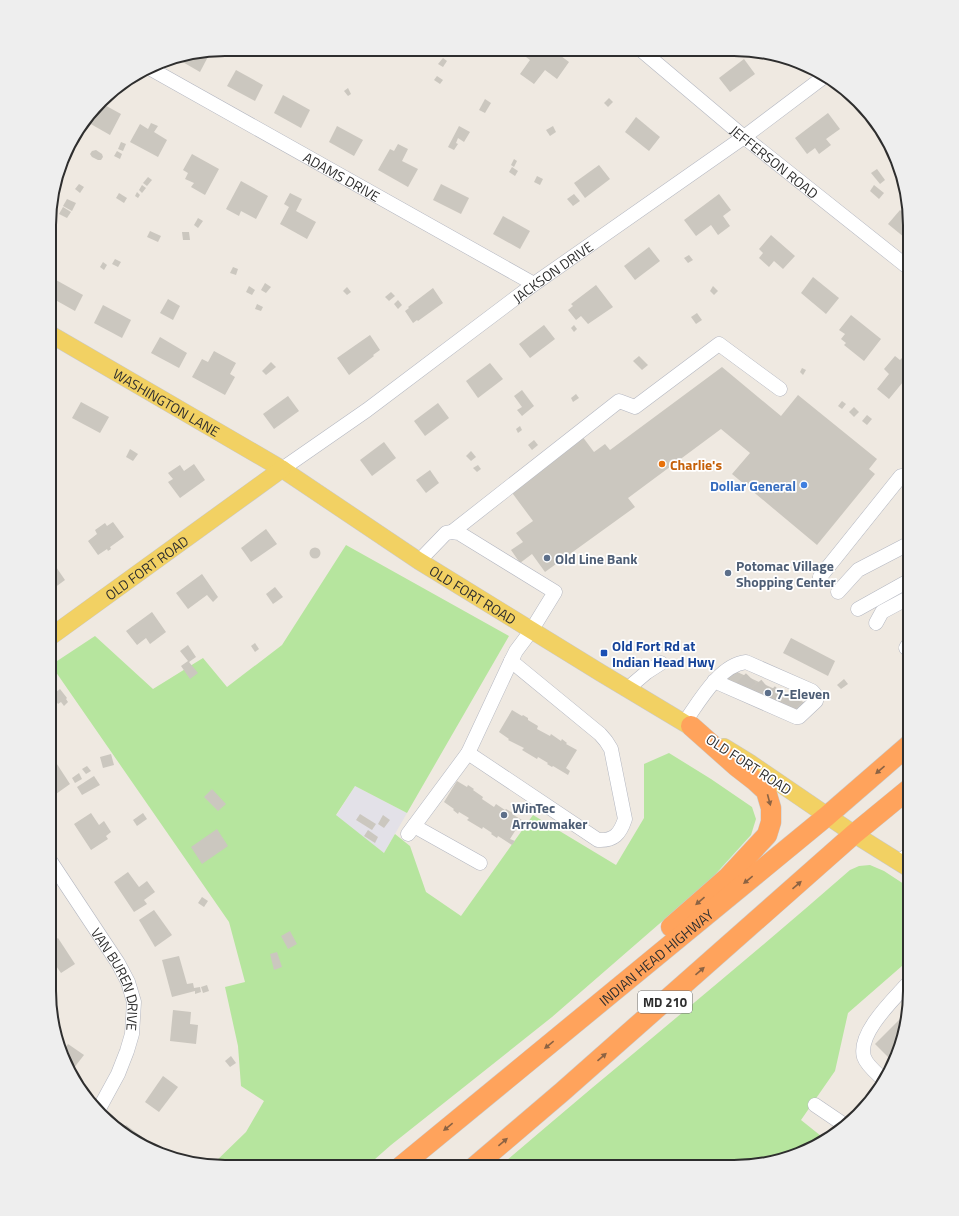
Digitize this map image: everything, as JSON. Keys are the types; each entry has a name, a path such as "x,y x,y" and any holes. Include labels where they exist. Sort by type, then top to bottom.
{"highway":[{"path":"579,1020 658,938 728,877 767,835 771,822 771,808 766,791 688,724"},
{"name":"INDIAN HEAD HIGHWAY","path":"409,1160 827,816 903,750"},
{"name":"MD 210","path":"482,1160 562,1092 854,834 903,794"}],"main road":[{"name":"WASHINGTON LANE","path":"56,337 282,469"},
{"name":"OLD FORT ROAD","path":"56,633 282,469 418,561 627,689 688,724 750,763 854,834 903,859"}],"street":[{"name":"JEFFERSON ROAD","path":"648,56 744,137 903,263"},
{"name":"ADAMS DRIVE","path":"155,71 534,284"},
{"name":"JACKSON DRIVE","path":"282,469 367,410 534,284 744,137 820,80"},
{"path":"452,532 619,401 635,406 719,344 780,389"},
{"path":"820,577 901,476 903,476"},
{"path":"418,561 446,533 459,533 555,592 531,631 516,651 468,753 411,830 480,863"},
{"path":"838,592 858,570 903,547"},
{"path":"858,609 903,584"},
{"path":"876,623 882,612 903,601"},
{"path":"468,753 598,840 613,838 623,826 625,819 610,749 606,741 585,721 511,661"},
{"path":"688,724 714,681 731,667 740,663 746,662 757,674 785,686 806,688 812,691 817,698 816,701 799,716 790,715 788,706"},
{"path":"627,689 647,672 661,663"},
{"path":"714,681 739,689 769,703 788,706"},
{"path":"788,706 806,688"},
{"name":"VAN BUREN DRIVE","path":"56,870 118,964 128,982 134,1002 132,1034 127,1051 118,1074 101,1105"},
{"path":"880,1075 864,1058 863,1050 866,1037 873,1023 903,989"},
{"path":"815,1105 840,1122"}],"shaded area":[{"path":"355,786 407,813 384,853 336,816"}],"green space":[{"path":"346,545 509,636 407,813 355,786 336,815 384,853 395,834 410,846 426,892 461,916 533,815 616,865 644,818 644,764 669,753 752,807 756,819 751,835 712,878 552,1017 374,1160 217,1160 246,1132 264,1101 241,1086 238,1046 225,987 245,982 229,922 56,672 56,662 95,636 153,689 203,658 227,687 282,645"},
{"path":"870,865 884,871 903,883 903,965 848,1013 835,1071 801,1120 820,1136 809,1143 788,1151 767,1157 745,1160 507,1160 850,870 859,866"}],"building":[{"path":"525,56 561,56 569,62 557,79 545,70 534,84 520,74 530,60"},
{"path":"208,57 200,72 182,62"},
{"path":"443,58 447,61 443,67 438,64"},
{"path":"744,59 755,74 730,92 719,78"},
{"path":"236,70 263,85 255,101 227,86"},
{"path":"437,76 443,80 440,84 434,80"},
{"path":"348,88 351,94 348,96 344,91"},
{"path":"283,95 310,110 301,128 274,113"},
{"path":"609,98 613,102 608,107 604,103"},
{"path":"485,99 491,103 485,113 479,110"},
{"path":"106,106 121,114 110,135 90,124"},
{"path":"828,113 840,129 826,139 831,145 819,154 815,148 807,154 795,138"},
{"path":"636,117 660,137 649,151 625,132"},
{"path":"151,123 158,126 154,132 167,140 158,157 130,142 140,124 148,129"},
{"path":"337,126 363,140 354,156 329,142"},
{"path":"459,126 470,132 464,142 458,138 456,143 458,144 454,150 448,147"},
{"path":"553,126 556,132 550,136 546,130"},
{"path":"121,142 126,144 123,151 118,149"},
{"path":"398,144 408,149 402,161 418,169 408,187 378,170 390,149 394,151"},
{"path":"96,150 102,154 103,157 101,160 92,157 90,154 92,151"},
{"path":"117,151 122,154 120,159 114,156"},
{"path":"192,154 219,169 205,195 191,187 194,183 185,179 188,173 183,170"},
{"path":"514,159 517,161 514,167 511,165"},
{"path":"599,165 610,179 585,198 574,183"},
{"path":"512,167 518,171 515,176 509,172"},
{"path":"877,169 885,180 880,184 871,173"},
{"path":"537,176 543,179 540,185 534,182"},
{"path":"148,177 152,180 147,186 143,183"},
{"path":"241,181 268,196 256,219 241,211 239,216 226,209"},
{"path":"79,184 84,187 80,193 75,189"},
{"path":"441,184 469,198 461,214 433,200"},
{"path":"142,185 146,188 142,193 139,190"},
{"path":"874,185 884,193 879,199 870,191"},
{"path":"137,192 140,195 138,198 135,196"},
{"path":"119,193 127,198 124,203 116,198"},
{"path":"290,193 302,199 296,211 316,222 307,239 280,224 289,207 284,204"},
{"path":"574,194 580,201 573,206 567,199"},
{"path":"719,194 731,210 723,216 730,226 718,235 711,225 696,236 684,220"},
{"path":"67,199 76,203 72,211 63,206"},
{"path":"63,207 71,212 67,218 59,214"},
{"path":"900,210 903,213 903,236 888,224"},
{"path":"503,216 530,231 520,249 493,234"},
{"path":"198,218 203,221 198,228 194,225"},
{"path":"150,231 161,236 158,242 147,237"},
{"path":"182,232 189,232 190,240 183,240"},
{"path":"771,235 795,256 783,269 774,261 769,267 759,258 763,253 759,249"},
{"path":"649,247 660,261 635,280 624,266"},
{"path":"689,255 693,260 688,263 684,258"},
{"path":"115,259 121,262 118,267 112,264"},
{"path":"103,262 107,265 104,270 100,267"},
{"path":"233,267 238,269 236,275 230,273"},
{"path":"813,277 839,298 826,314 801,293"},
{"path":"56,280 83,295 75,311 56,300"},
{"path":"265,283 271,287 266,293 261,290"},
{"path":"596,285 613,307 588,324 581,316 576,320 568,310 573,306 571,304"},
{"path":"249,286 255,290 252,295 246,292"},
{"path":"713,286 718,291 714,295 710,291"},
{"path":"347,287 351,292 347,295 343,291"},
{"path":"433,288 443,303 413,323 405,311"},
{"path":"391,292 395,296 389,301 385,297"},
{"path":"168,299 180,306 173,320 160,313"},
{"path":"398,300 402,305 398,309 394,304"},
{"path":"257,304 263,307 261,311 255,309"},
{"path":"103,305 131,320 122,338 94,323"},
{"path":"697,313 702,320 696,324 691,317"},
{"path":"851,315 881,339 864,361 844,345 846,343 841,339 845,334 839,330"},
{"path":"544,325 555,339 530,358 519,344"},
{"path":"574,325 577,329 574,332 571,328"},
{"path":"370,335 380,350 349,375 337,358"},
{"path":"160,337 187,353 179,368 151,353"},
{"path":"214,351 236,363 230,374 235,377 225,395 192,377 202,359 208,362"},
{"path":"639,356 648,365 642,370 633,361"},
{"path":"895,356 900,360 903,359 903,382 889,399 877,389 889,374 884,369"},
{"path":"271,362 276,367 266,375 262,371"},
{"path":"490,363 503,379 478,398 466,381"},
{"path":"722,367 781,416 798,395 877,459 869,469 875,474 817,545 732,474 750,453 721,429 628,498 635,507 545,572 532,554 520,563 511,550 523,542 516,533 533,521 510,490 582,436 594,452 605,444 610,450"},
{"path":"802,368 806,370 803,375 800,372"},
{"path":"522,390 534,406 522,416 517,410 522,407 514,396"},
{"path":"576,394 579,398 573,402 571,398"},
{"path":"288,396 299,411 274,429 263,414"},
{"path":"842,401 846,404 842,409 838,406"},
{"path":"81,402 109,417 100,433 72,418"},
{"path":"438,403 449,418 425,436 414,421"},
{"path":"854,407 859,412 854,417 849,412"},
{"path":"867,415 872,419 867,425 862,421"},
{"path":"520,426 522,430 518,433 516,429"},
{"path":"534,440 538,445 532,450 528,445"},
{"path":"384,442 396,458 372,476 360,460"},
{"path":"130,449 138,454 133,461 126,457"},
{"path":"471,451 476,457 471,461 466,456"},
{"path":"194,464 205,480 180,498 168,482 173,479 168,473 180,465 184,471"},
{"path":"478,465 481,469 477,472 473,468"},
{"path":"430,470 439,483 426,493 416,480"},
{"path":"113,522 124,537 110,547 111,549 108,551 107,549 98,555 88,541 97,534 95,530 105,523 107,526"},
{"path":"266,529 277,544 251,562 241,548"},
{"path":"315,547 319,549 321,553 319,557 315,559 311,557 309,553 311,549"},
{"path":"56,567 65,580 56,587"},
{"path":"202,574 218,597 213,602 207,595 188,609 176,593"},
{"path":"275,587 283,597 273,604 266,594"},
{"path":"152,612 166,632 150,644 146,638 137,645 126,631"},
{"path":"791,638 835,661 828,676 783,653"},
{"path":"255,643 259,649 255,652 251,646"},
{"path":"188,645 196,657 189,662 198,673 190,679 181,666 188,661 180,651"},
{"name":"7-Eleven","path":"735,671 810,705 799,714 725,680"},
{"path":"844,679 848,684 841,689 837,685"},
{"path":"60,689 67,698 66,699 68,702 64,706 61,702 58,704 56,701 56,692"},
{"path":"512,710 528,718 528,720 538,726 537,729 550,736 551,734 561,741 562,739 567,743 566,744 577,750 566,768 570,771 568,775 547,764 548,763 538,757 537,759 522,750 524,748 508,740 509,739 499,732"},
{"path":"111,754 114,765 103,768 100,757"},
{"path":"56,763 70,784 56,794"},
{"path":"87,766 91,771 86,774 82,769"},
{"path":"79,773 82,779 75,783 72,778"},
{"path":"94,776 100,785 82,795 77,787"},
{"path":"457,781 474,789 473,790 483,797 482,799 494,807 496,804 513,813 512,814 522,820 510,839 515,841 512,845 498,836 497,838 483,827 482,829 467,820 469,818 459,812 458,814 444,802"},
{"path":"212,789 226,804 218,811 204,797"},
{"path":"91,813 99,825 104,821 111,832 106,836 108,839 91,850 74,824"},
{"path":"143,813 147,819 137,826 133,820"},
{"path":"360,814 376,824 372,830 356,820"},
{"path":"383,815 390,820 384,828 378,824"},
{"path":"217,829 228,846 202,864 191,847"},
{"path":"368,830 378,837 375,843 364,836"},
{"path":"128,872 139,887 147,881 155,892 144,900 147,904 134,912 114,882"},
{"path":"202,897 208,901 204,907 198,903"},
{"path":"154,910 172,935 155,947 139,920"},
{"path":"290,931 297,944 288,949 281,936"},
{"path":"58,938 75,964 61,973 56,966 56,939"},
{"path":"277,952 282,967 274,970 270,954"},
{"path":"179,956 187,984 193,983 194,988 200,987 201,992 195,994 195,991 172,997 162,960"},
{"path":"207,985 209,991 203,993 201,987"},
{"path":"173,1010 191,1012 190,1024 198,1025 196,1044 170,1041"},
{"path":"901,1018 889,1058 875,1044"},
{"path":"68,1044 84,1055 74,1068 73,1066 66,1047"},
{"path":"231,1056 236,1063 230,1067 225,1061"},
{"path":"163,1076 178,1087 159,1112 145,1102"},
{"path":"126,1125 142,1137 142,1137 125,1127"}],"tunnel":[{"path":"741,688 751,678"},
{"path":"755,694 766,685"},
{"path":"770,701 780,691"},
{"path":"786,708 796,698"}],"place":[{"name":"Charlie's","path":"662,464"},
{"name":"Dollar General","path":"804,485"},
{"name":"Old Line Bank","path":"547,558"},
{"name":"Potomac Village Shopping Center","path":"728,573"},
{"name":"Old Fort Rd at Indian Head Hwy","path":"604,653"},
{"name":"7-Eleven","path":"768,693"},
{"name":"WinTec Arrowmaker","path":"504,815"}]}
